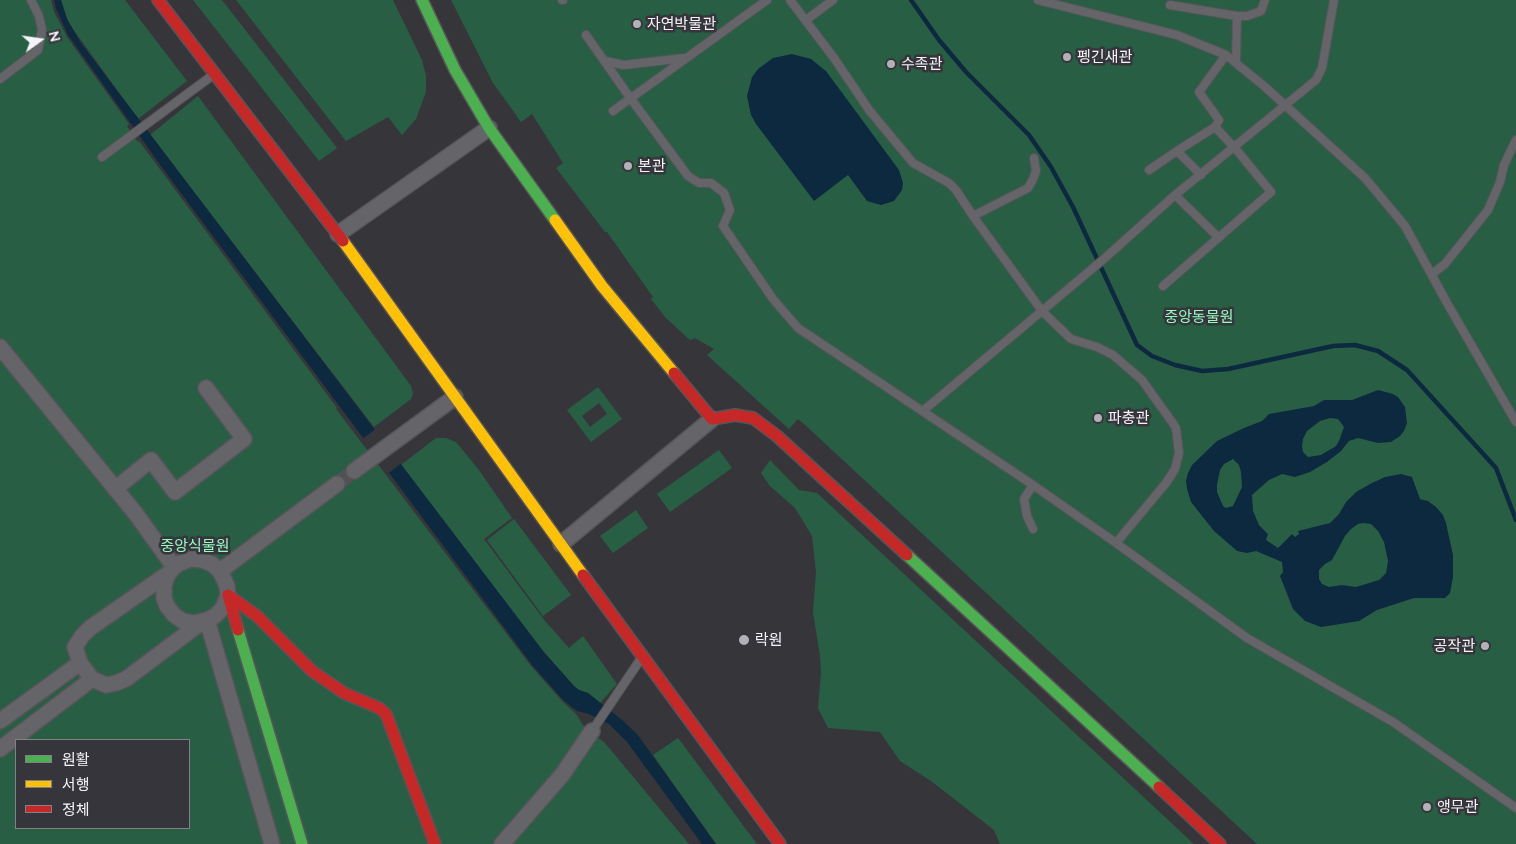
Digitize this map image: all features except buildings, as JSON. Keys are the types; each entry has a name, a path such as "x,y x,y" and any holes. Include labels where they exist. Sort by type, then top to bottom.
{"street":[{"path":"158,0 338,234 642,657 780,844"},
{"path":"422,0 455,70 488,128 602,286 712,419"},
{"path":"338,234 488,128"},
{"path":"0,347 136,514 172,570"},
{"path":"114,489 151,460 175,492 244,439 206,388"},
{"path":"354,472 455,397"},
{"path":"561,544 712,419 735,415 753,418 777,436 1220,844"},
{"path":"220,571 337,484"},
{"path":"228,595 223,608 215,616 204,621 126,679 106,685 92,679 80,663 76,647 82,636 90,628 172,570 180,562 191,559 202,560 212,564 220,571 227,586 228,595 302,844"},
{"path":"172,570 164,586 164,598 167,606 174,615 183,621 194,623 204,621"},
{"path":"228,595 257,616 312,671 344,693 379,708 386,714 435,844"},
{"path":"204,621 272,844"},
{"path":"16,736 1,719 80,663"},
{"path":"0,749 92,679"},
{"path":"502,844 562,774 592,731"}],"lane":[{"path":"0,79 38,50 42,30 39,16 31,0"},
{"path":"613,112 767,0"},
{"path":"790,0 834,58 869,110 913,163 949,183 956,190 1042,310 1071,339 1098,346 1113,355 1142,380 1176,428 1179,452 1175,469 1166,483 1116,542"},
{"path":"806,20 833,0"},
{"path":"1038,0 1177,35 1226,55 1236,62 1365,178 1405,226 1516,422"},
{"path":"1170,5 1237,16 1255,14 1261,10 1265,0"},
{"path":"924,410 1105,258 1175,195 1235,148 1283,105 1316,80 1322,68 1334,0"},
{"path":"1236,62 1237,16"},
{"path":"586,35 688,176 699,183 711,184 724,193 730,210 724,226 727,232 773,299 798,328 924,410 1116,542 1247,638 1393,722 1516,808"},
{"path":"1149,170 1215,127 1219,120 1198,92 1226,55"},
{"path":"605,61 624,65 686,58"},
{"path":"102,157 215,73"},
{"path":"1163,286 1271,192 1215,127"},
{"path":"1432,274 1445,264 1488,210 1500,182 1504,165 1516,140"},
{"path":"1177,151 1201,175"},
{"path":"973,216 1028,188 1036,171 1034,158"},
{"path":"1175,195 1218,237"},
{"path":"1033,485 1024,499 1027,516 1033,530"},
{"path":"592,731 642,657"}],"green space":[{"name":"중앙식물원","path":"0,0 51,0 54,12 67,37 129,124 127,126 138,142 336,409 531,666 576,714 585,728 605,743 689,844 0,844"},
{"path":"61,0 125,0 187,81 138,119 73,29 67,19"},
{"path":"193,0 222,0 337,148 319,161"},
{"path":"236,0 393,0 422,60 426,76 426,92 416,119 402,135 388,117 346,141"},
{"name":"중앙동물원","path":"451,0 1516,0 1516,844 1257,844 804,424 798,419 789,429 707,355 714,349 695,338 690,340 666,318 651,299 653,297 607,232 605,232 556,168 563,163 532,114 521,122 493,83"},
{"path":"198,96 411,386 413,394 411,399 374,427 150,135"},
{"path":"598,387 622,419 591,442 567,410","holes":["599,403 607,414 590,427 582,416"]},
{"path":"436,438 446,438 456,442 479,470 512,518 484,539 545,621 569,648 583,636 617,684 600,703 588,693 574,686 543,651 401,465"},
{"path":"719,450 732,468 670,512 657,494"},
{"path":"770,460 799,490 817,493 1194,844 1000,844 994,830 931,781 900,761 880,732 828,728 818,708 821,672 813,612 816,572 812,536 795,508 770,486 761,473"},
{"path":"636,510 648,528 613,553 600,536"},
{"path":"514,519 571,595 543,616 487,540"},
{"path":"678,738 757,844 716,844 653,755"}],"water":[{"path":"54,0 61,0 67,19 81,43 543,651 574,686 588,693 637,734 716,844 702,844 627,742 609,724 589,714 577,711 563,700 532,665 163,169 68,35"},
{"path":"792,54 811,59 826,71 899,170 903,183 902,190 894,201 881,205 867,201 848,175 814,201 756,124 751,115 747,96 752,77 758,69 773,58"},
{"path":"1378,390 1393,394 1398,397 1405,407 1407,423 1404,431 1391,442 1378,443 1358,438 1349,441 1341,451 1310,472 1295,477 1282,474 1269,480 1252,495 1253,511 1259,525 1268,534 1266,540 1278,548 1292,534 1295,537 1299,534 1298,531 1330,523 1356,492 1385,477 1401,474 1412,477 1420,499 1428,501 1443,515 1453,555 1453,577 1450,593 1445,598 1414,598 1377,610 1359,621 1321,627 1305,621 1293,609 1280,576 1283,572 1282,562 1256,551 1247,553 1237,551 1214,531 1191,502 1186,481 1192,465 1217,441 1262,421 1269,414 1314,406 1324,400 1352,400","holes":["1330,418 1338,419 1344,427 1339,441 1336,446 1321,455 1308,457 1303,452 1302,446 1307,431 1320,421","1233,459 1239,465 1242,487 1233,506 1226,508 1223,506 1217,492 1220,470 1224,464","1358,524 1371,524 1378,531 1384,542 1388,561 1386,573 1379,580 1356,587 1342,585 1329,587 1322,584 1319,579 1319,570 1332,560 1345,536"]}],"pier":[{"path":"377,428 403,462 387,474 361,440"}],"waterway":[{"path":"911,0 939,40 966,72 1029,135 1051,167 1073,207 1137,345 1152,356 1175,365 1202,371 1228,369 1333,346 1355,345 1378,351 1407,370 1496,468 1516,520"}],"tunnel":[{"path":"337,484 354,471"}],"traffic: fast":[{"path":"422,0 455,70 489,128 555,220"},
{"path":"907,555 1159,787"},
{"path":"238,630 302,844"}],"traffic: slow":[{"path":"555,220 602,286 674,373"},
{"path":"343,241 583,575"}],"traffic: jam":[{"path":"158,0 343,241"},
{"path":"674,373 712,419 735,415 753,418 777,436 907,555"},
{"path":"583,575 780,844"},
{"path":"238,630 228,595 257,616 312,671 344,693 379,708 386,714 435,844"},
{"path":"1159,787 1220,844"}],"place":[{"name":"자연박물관","path":"637,24"},
{"name":"펭긴새관","path":"1067,57"},
{"name":"수족관","path":"891,64"},
{"name":"본관","path":"628,166"},
{"name":"파충관","path":"1098,418"},
{"name":"락원","path":"744,640"},
{"name":"공작관","path":"1485,646"},
{"name":"앵무관","path":"1427,807"}]}
